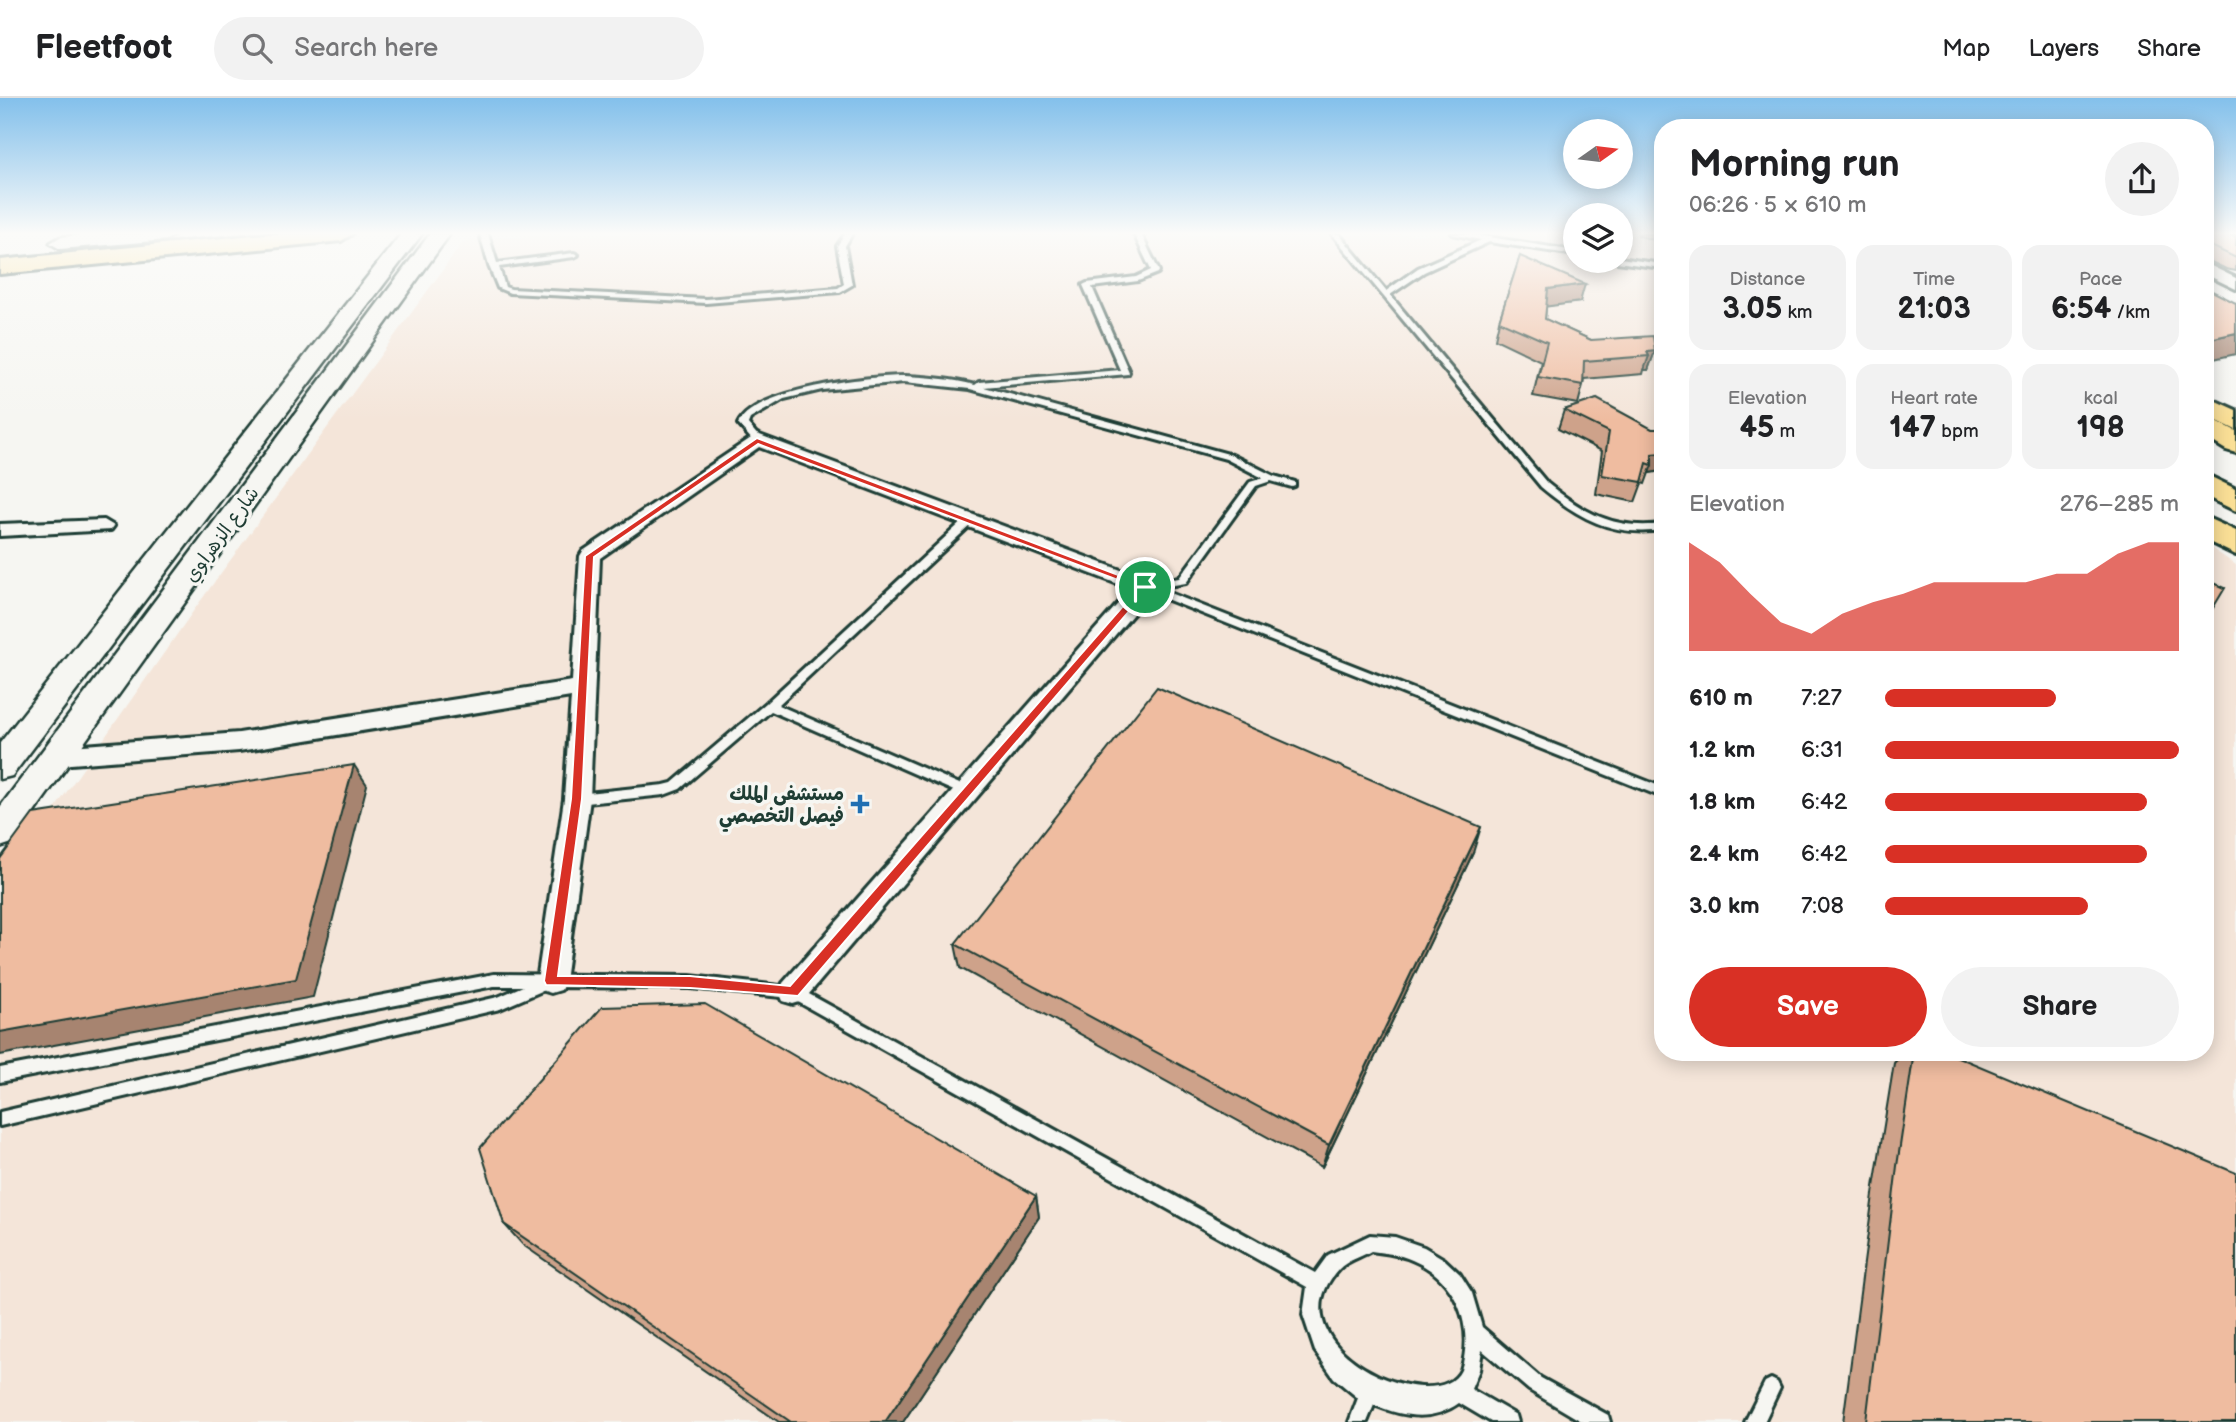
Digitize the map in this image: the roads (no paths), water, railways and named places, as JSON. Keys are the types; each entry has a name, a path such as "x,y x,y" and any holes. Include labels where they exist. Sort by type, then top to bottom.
{"main road":[{"path":"2214,409 2236,421"},
{"path":"2214,430 2236,444"},
{"path":"2214,452 2236,465"},
{"path":"2214,489 2236,502"},
{"path":"2214,500 2236,513"},
{"path":"2214,532 2236,545"}],"street":[{"path":"0,766 364,296"},
{"name":"شارع الزهراوي","path":"0,833 395,296"},
{"path":"551,981 577,799 590,556 757,440 1145,587 793,992"},
{"path":"0,530 104,526"},
{"path":"58,756 239,741 582,687"}],"lane":[{"path":"570,296 706,301 776,296"},
{"path":"970,386 1125,372 1092,296"},
{"path":"1386,296 1544,485 1571,508 1595,521 1618,527 1654,529"},
{"path":"757,440 743,424 746,417 781,397 822,387 904,379 970,386 1229,457 1270,478 1292,484"},
{"path":"1145,587 1182,581 1253,484 1270,478"},
{"path":"577,799 664,790 676,786 770,706 971,519"},
{"path":"1145,587 1654,789"},
{"path":"770,706 967,792"},
{"path":"0,1075 494,980 690,982 793,992 1317,1283"},
{"path":"0,1119 500,1003 551,981"},
{"path":"1370,1243 1393,1243 1417,1251 1439,1265 1457,1284 1470,1308 1476,1333 1469,1375 1458,1392 1425,1412 1406,1415 1385,1412 1365,1404 1341,1386 1323,1362 1313,1335 1311,1308 1317,1283 1330,1264 1348,1250 1370,1243"},
{"path":"1476,1333 1535,1384 1601,1422"},
{"path":"1754,1422 1772,1388"},
{"path":"1458,1392 1510,1422"},
{"path":"1357,1422 1365,1404"}],"place":[{"name":"مستشفى الملك فيصل التخصصي","path":"860,804"}]}
